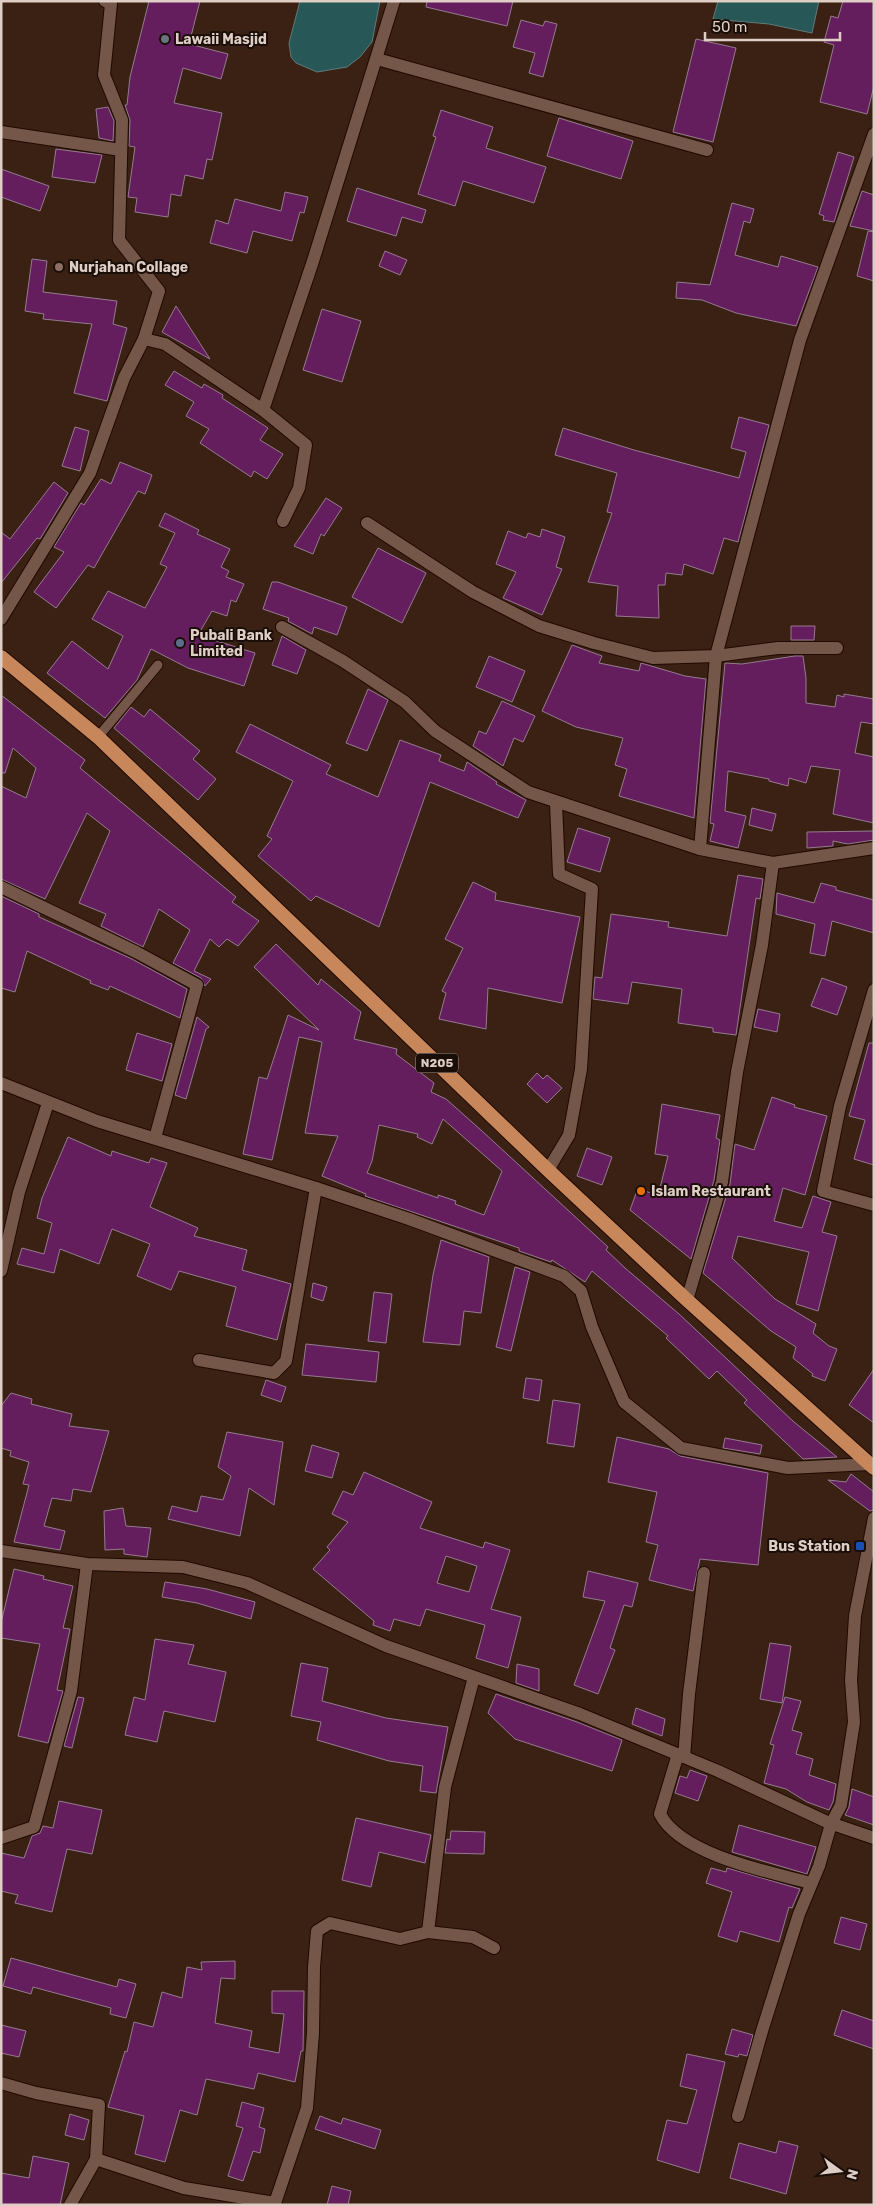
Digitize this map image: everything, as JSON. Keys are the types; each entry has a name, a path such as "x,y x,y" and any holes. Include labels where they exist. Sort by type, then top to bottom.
{"highway":[{"name":"N205","path":"1,657 98,737 548,1170 687,1300 872,1466"}],"street":[{"path":"263,410 314,260 394,1"},
{"path":"1,619 90,473 124,378 144,339 159,290 119,240 122,120 104,75 111,2"},
{"path":"377,59 707,150"},
{"path":"1,132 121,150"},
{"path":"700,849 716,656 800,340 874,134"},
{"path":"144,339 165,344 263,410 306,445 299,488 283,521"},
{"path":"367,523 416,553 473,592 539,626 653,658 716,656 778,648 837,648"},
{"path":"282,627 344,661 405,702 436,731 528,792 556,803 700,849 773,863 874,848"},
{"path":"548,1170 570,1135 581,1069 592,889 559,874 556,803"},
{"path":"687,1300 722,1182 737,1072 762,945 773,863"},
{"path":"1,887 136,952 197,985 155,1138"},
{"path":"874,990 840,1106 823,1191 874,1204"},
{"path":"1,1083 96,1121 316,1188 409,1219 564,1276 581,1291 592,1327 624,1402 681,1448 788,1468 872,1466"},
{"path":"1,1272 19,1192 48,1103"},
{"path":"199,1360 274,1373 286,1361 316,1188"},
{"path":"738,2116 762,2031 799,1914 831,1824 841,1805 854,1722 851,1680 855,1616 874,1518"},
{"path":"1,1551 87,1564 183,1567 247,1583 386,1646 580,1714 681,1756 831,1824 874,1838"},
{"path":"1,1838 34,1827 71,1691 87,1564"},
{"path":"704,1573 681,1756 660,1814 666,1825 676,1834 705,1850 746,1867 811,1883"},
{"path":"428,1932 445,1787 474,1677"},
{"path":"96,2160 184,2188 275,2202 307,2108 313,2033 314,1967 317,1931 330,1923 400,1939 428,1932 473,1937 494,1948"},
{"path":"1,2083 36,2093 99,2105 96,2160 70,2205"}],"lane":[{"path":"98,737 158,665"}],"water":[{"path":"300,1 380,1 372,42 360,57 347,67 317,72 296,63 291,57 289,43"},
{"path":"718,1 819,1 812,33 769,24 713,19"}],"building":[{"path":"149,1 200,1 189,44 228,54 221,79 183,68 174,103 222,113 212,160 207,159 203,179 185,175 181,196 171,194 168,217 135,212 137,198 128,197 135,147 129,146 130,120 125,105 127,105 130,77"},
{"path":"427,1 513,1 507,26 426,7"},
{"path":"843,1 874,1 874,86 867,114 820,102 834,45 824,42 831,16 838,18"},
{"path":"521,20 543,26 545,21 557,24 543,77 529,73 535,53 513,47"},
{"path":"696,39 736,48 713,142 673,132"},
{"path":"108,107 114,121 113,141 99,138 96,109"},
{"path":"441,110 493,127 486,148 546,167 534,203 463,181 455,206 418,194 436,137 433,136"},
{"path":"559,118 633,141 621,179 547,156"},
{"path":"56,149 102,155 95,183 52,177"},
{"path":"838,152 854,157 834,222 823,220 824,216 819,214"},
{"path":"1,169 49,186 40,211 1,197"},
{"path":"357,188 426,210 422,223 402,217 396,236 347,221"},
{"path":"862,191 874,195 874,231 850,226"},
{"path":"285,192 308,197 304,213 300,212 292,241 253,231 247,253 210,243 216,220 228,224 235,199 281,211"},
{"path":"732,203 754,209 750,223 744,221 735,255 778,267 781,256 818,267 796,326 736,313 702,300 676,298 677,282 710,285"},
{"path":"868,231 874,232 874,281 857,276"},
{"path":"385,251 407,260 400,275 379,266"},
{"path":"32,259 47,261 43,292 117,301 113,324 127,328 107,401 74,393 92,324 43,319 44,314 25,311"},
{"path":"176,306 210,359 162,332"},
{"path":"322,309 361,321 342,382 303,370"},
{"path":"174,371 202,388 204,384 223,395 222,398 268,428 260,440 283,454 267,479 254,471 251,477 200,443 209,429 186,416 194,402 165,385"},
{"path":"739,417 769,425 738,542 724,538 713,574 684,564 682,575 666,573 665,585 658,585 659,618 616,616 618,586 588,582 612,513 607,512 617,473 555,455 563,428 634,450 739,478 746,452 731,448"},
{"path":"75,427 89,431 80,471 62,466"},
{"path":"120,462 152,475 145,494 138,491 94,568 88,565 56,608 34,592 64,552 54,547 81,503 84,505 101,479 111,484"},
{"path":"54,482 68,493 40,539 37,538 1,583 1,532 10,539"},
{"path":"326,498 342,508 324,536 321,534 313,554 294,546"},
{"path":"165,513 199,530 197,534 230,549 221,567 229,571 226,577 244,584 236,602 231,600 227,616 212,611 198,635 255,653 244,686 188,668 151,649 137,680 105,718 47,673 72,641 108,669 123,636 92,619 108,591 145,608 167,567 160,564 175,533 159,526"},
{"path":"542,529 565,537 556,567 562,569 542,615 503,598 516,572 496,564 508,531 526,538 528,533 540,537"},
{"path":"378,548 426,573 402,623 352,597"},
{"path":"272,582 278,582 347,607 337,635 314,627 312,634 288,621 289,618 263,609"},
{"path":"791,626 815,626 814,640 791,640"},
{"path":"282,636 306,650 297,674 272,665"},
{"path":"572,645 602,656 599,663 639,671 641,663 685,676 706,679 694,818 619,796 627,769 615,765 623,738 576,727 542,711"},
{"path":"489,656 525,671 512,702 476,687"},
{"path":"803,656 806,678 806,703 835,707 837,695 844,697 844,694 874,699 874,724 861,722 855,753 874,757 874,823 833,814 840,770 811,766 806,783 789,778 788,786 769,781 769,779 728,771 725,811 746,816 738,848 710,841 714,824 710,823 725,663 742,664"},
{"path":"368,689 388,700 367,751 346,743"},
{"path":"1,695 85,760 80,768 236,897 232,902 259,921 238,946 227,939 219,947 210,939 194,971 211,979 205,986 201,978 173,963 190,930 159,909 143,947 101,926 106,914 79,903 110,831 87,813 45,899 1,879 1,786 26,798 36,768 13,748 5,773 1,773"},
{"path":"502,701 535,716 523,742 514,738 503,766 473,746 479,731 486,734"},
{"path":"131,707 144,717 150,709 200,751 193,759 216,779 198,800 114,728"},
{"path":"250,724 331,765 326,774 378,797 400,740 441,755 439,761 464,771 467,762 497,782 496,784 526,800 518,818 430,782 379,927 316,896 311,901 258,856 272,839 267,836 293,781 236,752"},
{"path":"752,808 776,814 772,831 749,825"},
{"path":"578,828 610,838 600,872 567,862"},
{"path":"874,831 874,840 848,844 833,841 833,846 807,848 807,832"},
{"path":"738,875 763,879 760,899 756,898 736,1035 713,1032 713,1028 678,1023 682,989 632,982 628,1004 593,999 595,977 602,978 611,914 669,922 668,927 727,936"},
{"path":"473,882 496,893 495,900 580,917 562,1003 488,988 486,1029 439,1019 446,993 442,991 463,948 445,939"},
{"path":"821,883 836,887 836,890 874,900 874,933 832,921 825,956 810,953 815,924 776,914 777,893 814,903"},
{"path":"1,896 39,914 39,917 132,959 187,989 180,1018 110,986 108,990 90,983 91,981 27,951 15,992 1,988"},
{"path":"276,944 318,985 321,979 361,1012 354,1039 397,1049 396,1054 434,1083 431,1092 446,1099 482,1131 608,1247 606,1250 625,1268 679,1314 794,1422 837,1457 803,1459 744,1403 747,1400 717,1371 709,1379 666,1338 668,1336 592,1271 585,1282 552,1260 551,1262 519,1251 519,1248 365,1196 366,1194 322,1176 338,1136 305,1133 322,1042 299,1037 272,1160 243,1154 259,1077 267,1079 288,1015 319,1030 254,967","holes":["443,1119 502,1171 484,1215 455,1204 456,1201 438,1195 438,1198 367,1173 372,1161 379,1125 418,1134 417,1137 432,1144"]},
{"path":"822,978 847,987 837,1015 811,1006"},
{"path":"758,1009 780,1014 777,1032 754,1027"},
{"path":"197,1017 209,1027 206,1029 186,1099 175,1095"},
{"path":"137,1033 172,1044 162,1081 126,1070"},
{"path":"869,1043 874,1043 874,1165 854,1159 865,1120 849,1116"},
{"path":"537,1073 543,1079 547,1075 562,1088 547,1103 527,1084"},
{"path":"772,1097 795,1105 794,1107 827,1116 805,1195 783,1188 774,1221 802,1228 813,1196 831,1202 822,1232 837,1236 818,1311 796,1304 809,1252 738,1236 732,1258 775,1299 816,1324 813,1333 829,1346 837,1349 825,1381 812,1376 813,1374 793,1358 796,1347 771,1331 703,1273 730,1184 735,1144 754,1150"},
{"path":"662,1104 720,1115 716,1138 720,1140 714,1180 691,1259 630,1210 638,1188 658,1196 668,1156 655,1154"},
{"path":"68,1137 111,1156 112,1151 149,1163 151,1158 167,1163 150,1207 198,1228 194,1236 247,1250 242,1270 291,1284 277,1340 226,1326 236,1287 179,1271 171,1290 137,1276 150,1244 112,1229 99,1264 60,1249 54,1273 17,1264 22,1248 44,1254 52,1223 37,1218 42,1198"},
{"path":"587,1148 612,1157 602,1185 577,1176"},
{"path":"441,1240 489,1257 481,1313 464,1311 460,1345 423,1342 433,1275"},
{"path":"515,1267 530,1272 511,1351 496,1347"},
{"path":"313,1283 327,1287 323,1301 311,1297"},
{"path":"374,1292 392,1294 386,1343 368,1341"},
{"path":"306,1344 379,1352 376,1382 302,1375"},
{"path":"874,1369 874,1423 849,1405"},
{"path":"526,1378 542,1380 539,1401 523,1398"},
{"path":"266,1380 286,1387 281,1402 261,1395"},
{"path":"11,1393 32,1399 31,1404 72,1414 69,1426 109,1431 91,1492 73,1489 71,1501 52,1498 44,1526 65,1531 60,1550 14,1542 29,1485 23,1484 29,1462 10,1456 11,1451 1,1448 1,1406"},
{"path":"553,1400 580,1404 574,1447 547,1443"},
{"path":"227,1432 283,1442 274,1505 249,1488 240,1536 168,1519 172,1506 197,1512 201,1496 223,1500 231,1476 218,1467"},
{"path":"617,1437 669,1449 680,1456 768,1473 758,1565 700,1559 693,1591 649,1580 658,1545 646,1542 657,1492 608,1482"},
{"path":"725,1438 762,1445 760,1454 723,1448"},
{"path":"312,1445 339,1453 332,1478 305,1471"},
{"path":"364,1472 432,1502 420,1528 483,1548 485,1542 510,1550 491,1609 521,1617 508,1668 476,1658 485,1625 426,1609 420,1626 394,1619 390,1631 373,1625 374,1621 313,1569 330,1550 327,1547 348,1522 332,1514 343,1491 353,1495","holes":["446,1556 477,1566 469,1592 437,1583"]},
{"path":"851,1474 874,1492 874,1510 870,1511 828,1480 846,1482"},
{"path":"123,1508 126,1526 151,1528 147,1557 124,1554 124,1549 105,1550 104,1511"},
{"path":"14,1569 44,1576 43,1579 73,1586 63,1628 70,1629 57,1690 63,1691 48,1743 18,1736 40,1644 1,1638 1,1623"},
{"path":"588,1571 638,1583 632,1607 624,1605 610,1648 615,1650 598,1694 574,1685 605,1601 583,1597"},
{"path":"165,1582 207,1589 255,1602 251,1619 197,1603 162,1597"},
{"path":"155,1639 194,1645 188,1664 226,1672 215,1722 164,1711 157,1742 125,1735 134,1697 145,1700"},
{"path":"770,1643 791,1646 782,1703 760,1699"},
{"path":"301,1663 328,1668 322,1701 386,1718 448,1727 436,1793 420,1791 423,1766 389,1761 317,1740 321,1722 291,1716"},
{"path":"517,1664 539,1669 539,1691 516,1683"},
{"path":"496,1694 622,1740 612,1771 515,1739 488,1713"},
{"path":"78,1697 84,1698 72,1748 64,1746"},
{"path":"785,1697 801,1701 792,1730 802,1733 796,1754 813,1759 809,1775 836,1784 833,1802 829,1810 807,1802 786,1789 764,1783 774,1745 770,1744"},
{"path":"636,1708 665,1719 662,1736 632,1724"},
{"path":"690,1770 707,1776 698,1801 675,1793 680,1776 687,1778"},
{"path":"852,1789 874,1797 874,1825 845,1815 849,1807"},
{"path":"59,1801 102,1810 92,1854 67,1849 52,1912 15,1903 18,1895 1,1891 1,1853 24,1858 32,1836 40,1833 43,1826 53,1828"},
{"path":"356,1818 431,1835 425,1863 379,1852 371,1887 342,1880"},
{"path":"739,1825 816,1847 807,1874 732,1852"},
{"path":"451,1831 485,1832 484,1854 445,1853 447,1839 450,1840"},
{"path":"711,1868 726,1872 727,1868 800,1889 792,1908 789,1907 779,1942 740,1931 737,1942 718,1936 732,1892 706,1883"},
{"path":"841,1917 867,1924 860,1950 834,1943"},
{"path":"11,1958 117,1987 119,1979 136,1984 126,2018 110,2014 111,2008 33,1987 31,1994 3,1986"},
{"path":"235,1961 235,1979 221,1978 215,2023 252,2031 249,2047 279,2053 284,2014 272,2013 272,1991 304,1991 303,2051 301,2051 295,2082 258,2073 254,2089 206,2079 197,2115 180,2110 165,2162 135,2154 144,2116 108,2107 125,2051 127,2052 134,2022 153,2027 162,1992 182,1998 187,1967 202,1970 201,1962"},
{"path":"842,2010 874,2021 874,2049 834,2035"},
{"path":"1,2025 26,2031 19,2057 1,2053"},
{"path":"732,2029 753,2035 747,2056 739,2054 738,2057 725,2054"},
{"path":"687,2054 725,2062 699,2173 657,2160 667,2120 687,2124 697,2090 680,2086"},
{"path":"242,2102 264,2108 259,2127 265,2129 260,2153 253,2151 243,2181 228,2176 243,2128 236,2126"},
{"path":"70,2114 89,2120 84,2140 65,2135"},
{"path":"320,2116 341,2124 343,2118 381,2130 375,2149 315,2129"},
{"path":"779,2141 798,2146 786,2194 730,2178 739,2143 776,2153"},
{"path":"33,2156 69,2163 60,2205 1,2205 1,2173 29,2178"},
{"path":"332,2186 351,2191 348,2205 327,2205"}],"place":[{"name":"Lawaii Masjid","path":"165,39"},
{"name":"Nurjahan Collage","path":"59,267"},
{"name":"Pubali Bank Limited","path":"180,643"},
{"name":"Islam Restaurant","path":"641,1191"},
{"name":"Bus Station","path":"860,1546"}]}
